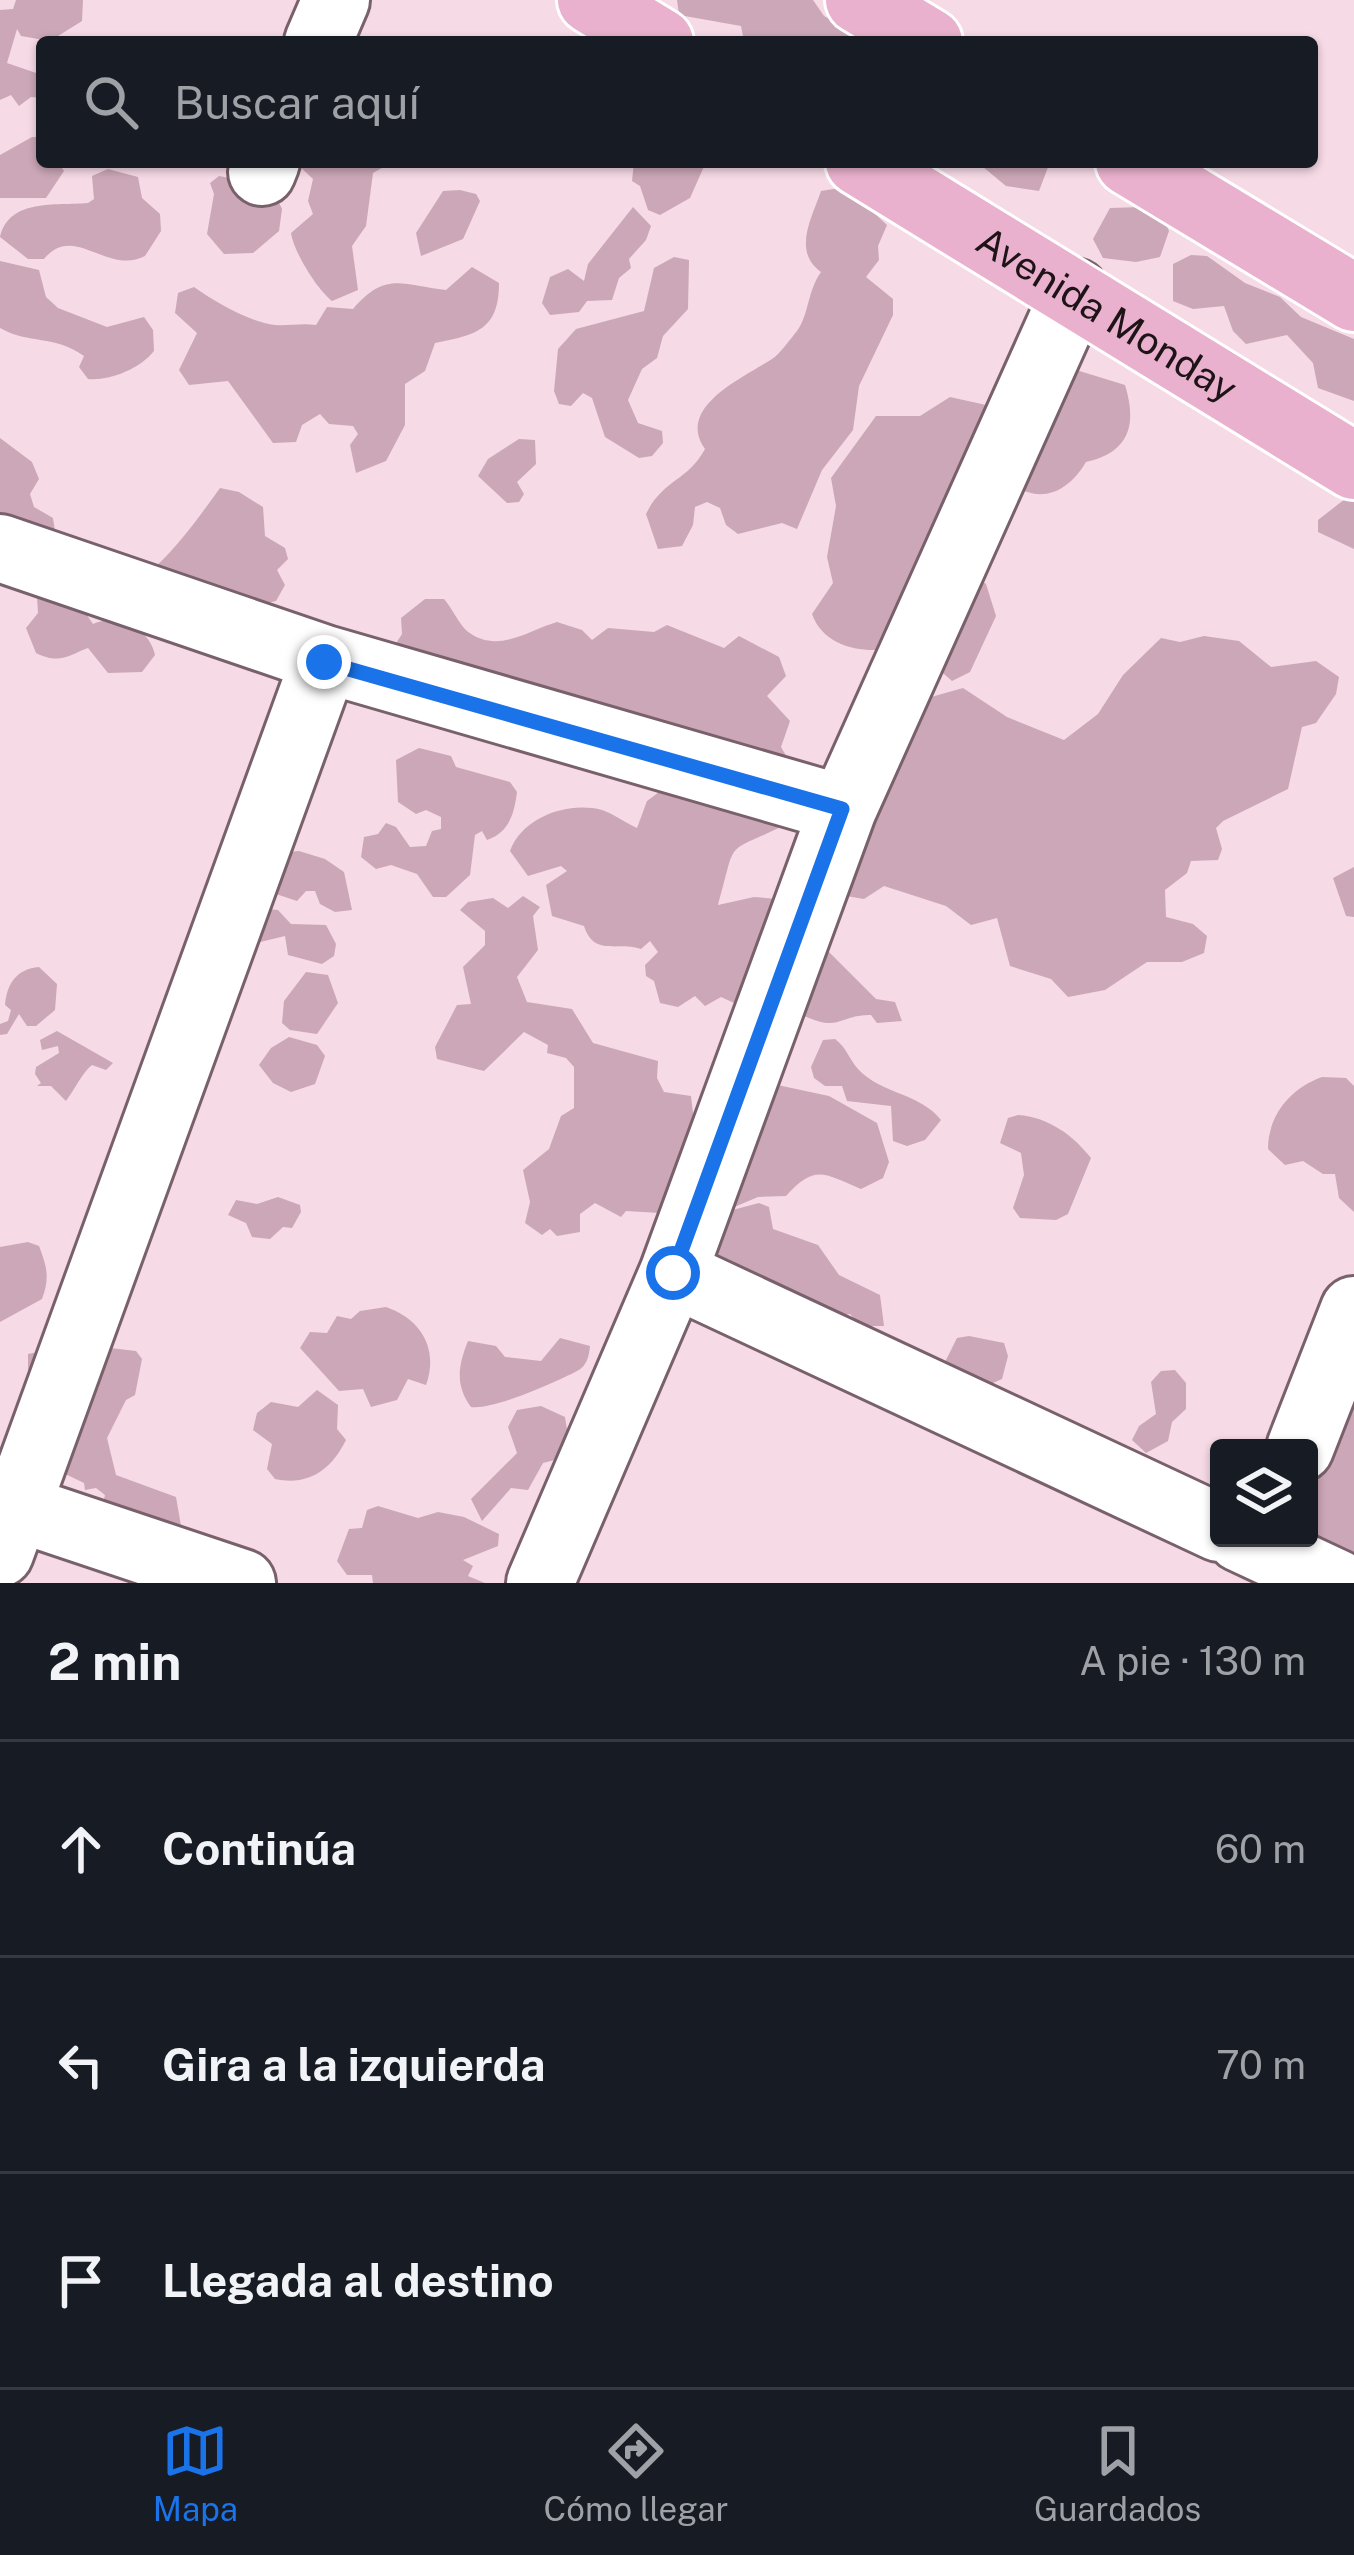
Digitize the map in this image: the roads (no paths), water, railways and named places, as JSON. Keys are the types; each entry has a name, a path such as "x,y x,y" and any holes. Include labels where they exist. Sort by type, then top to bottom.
{"main road":[{"path":"859,0 919,36"},
{"name":"Avenida Monday","path":"869,168 1354,466"},
{"path":"1139,168 1354,298"}],"street":[{"path":"321,36 336,0"},
{"path":"540,1583 673,1273 842,809 1075,292"},
{"path":"0,548 325,659 842,809"},
{"path":"242,1583 6,1521 325,659"},
{"path":"673,1273 1210,1530"},
{"path":"1304,1439 1354,1310"},
{"path":"1246,1547 1336,1583"}]}
